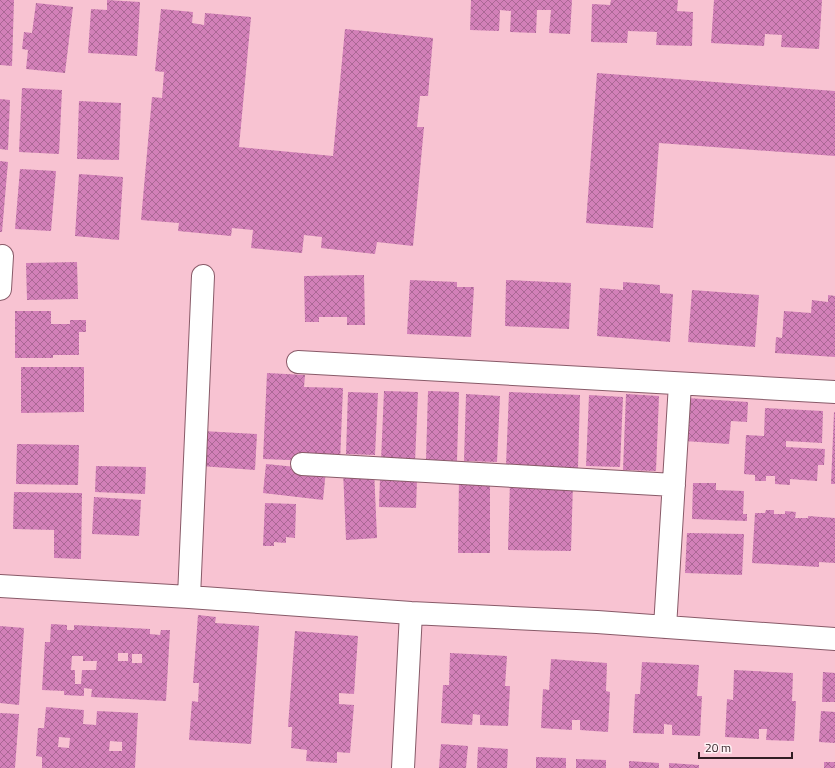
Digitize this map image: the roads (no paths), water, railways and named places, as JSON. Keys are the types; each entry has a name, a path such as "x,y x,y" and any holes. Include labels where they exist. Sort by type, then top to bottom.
{"street":[{"path":"0,289 2,256"},
{"path":"189,598 203,276"},
{"path":"298,362 835,392"},
{"path":"665,627 680,384"},
{"path":"302,464 674,485"},
{"path":"0,586 411,613 597,622 835,639"},
{"path":"403,768 411,613"}]}
